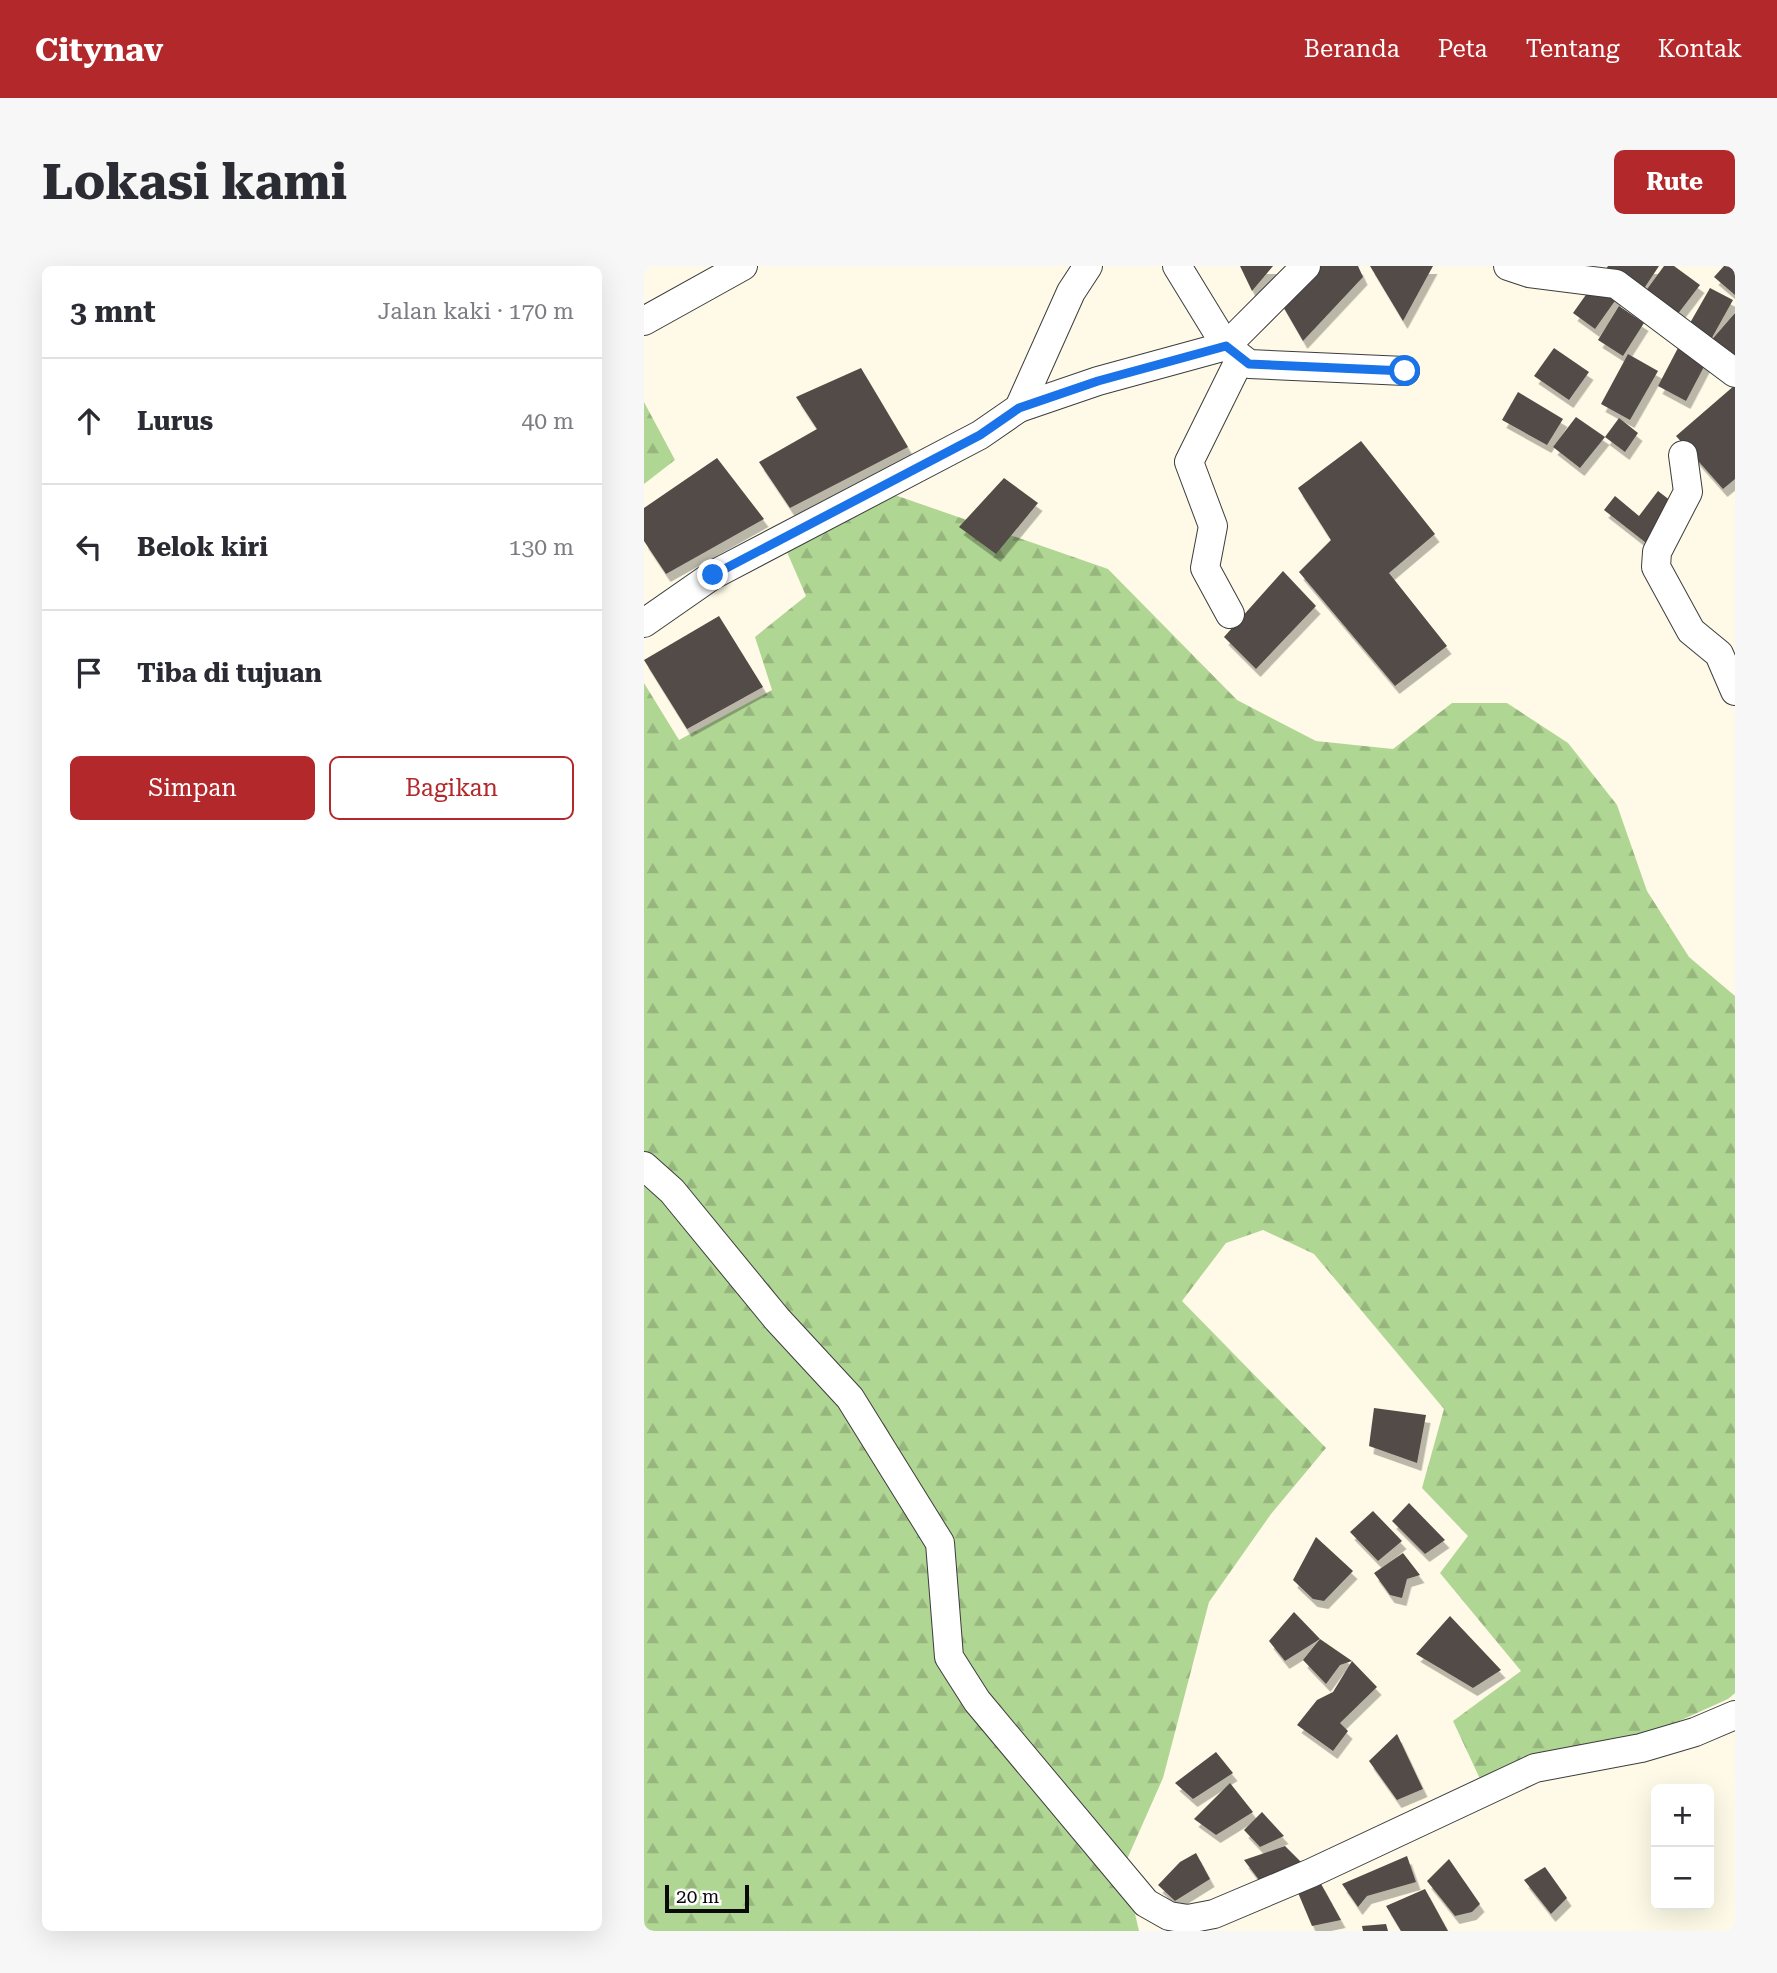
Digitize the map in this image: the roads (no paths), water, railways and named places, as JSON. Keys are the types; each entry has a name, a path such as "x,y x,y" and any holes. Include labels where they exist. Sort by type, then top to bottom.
{"street":[{"path":"644,321 743,266"},
{"path":"1019,408 1071,292 1088,266"},
{"path":"1177,266 1233,353 1256,364 1405,371"},
{"path":"1230,614 1205,568 1213,526 1189,462 1233,353 1306,266"},
{"path":"1508,266 1529,272 1616,284 1735,373"},
{"path":"644,623 713,575 980,435 1019,408 1098,381 1233,353"},
{"path":"1683,454 1688,492 1657,552 1656,567 1691,631 1718,654 1735,691"},
{"path":"644,1166 672,1191 777,1319 850,1398 940,1543 949,1657 977,1702 1146,1903 1169,1916 1188,1919 1214,1914 1311,1873 1535,1768 1641,1748 1695,1732 1735,1715"}]}
